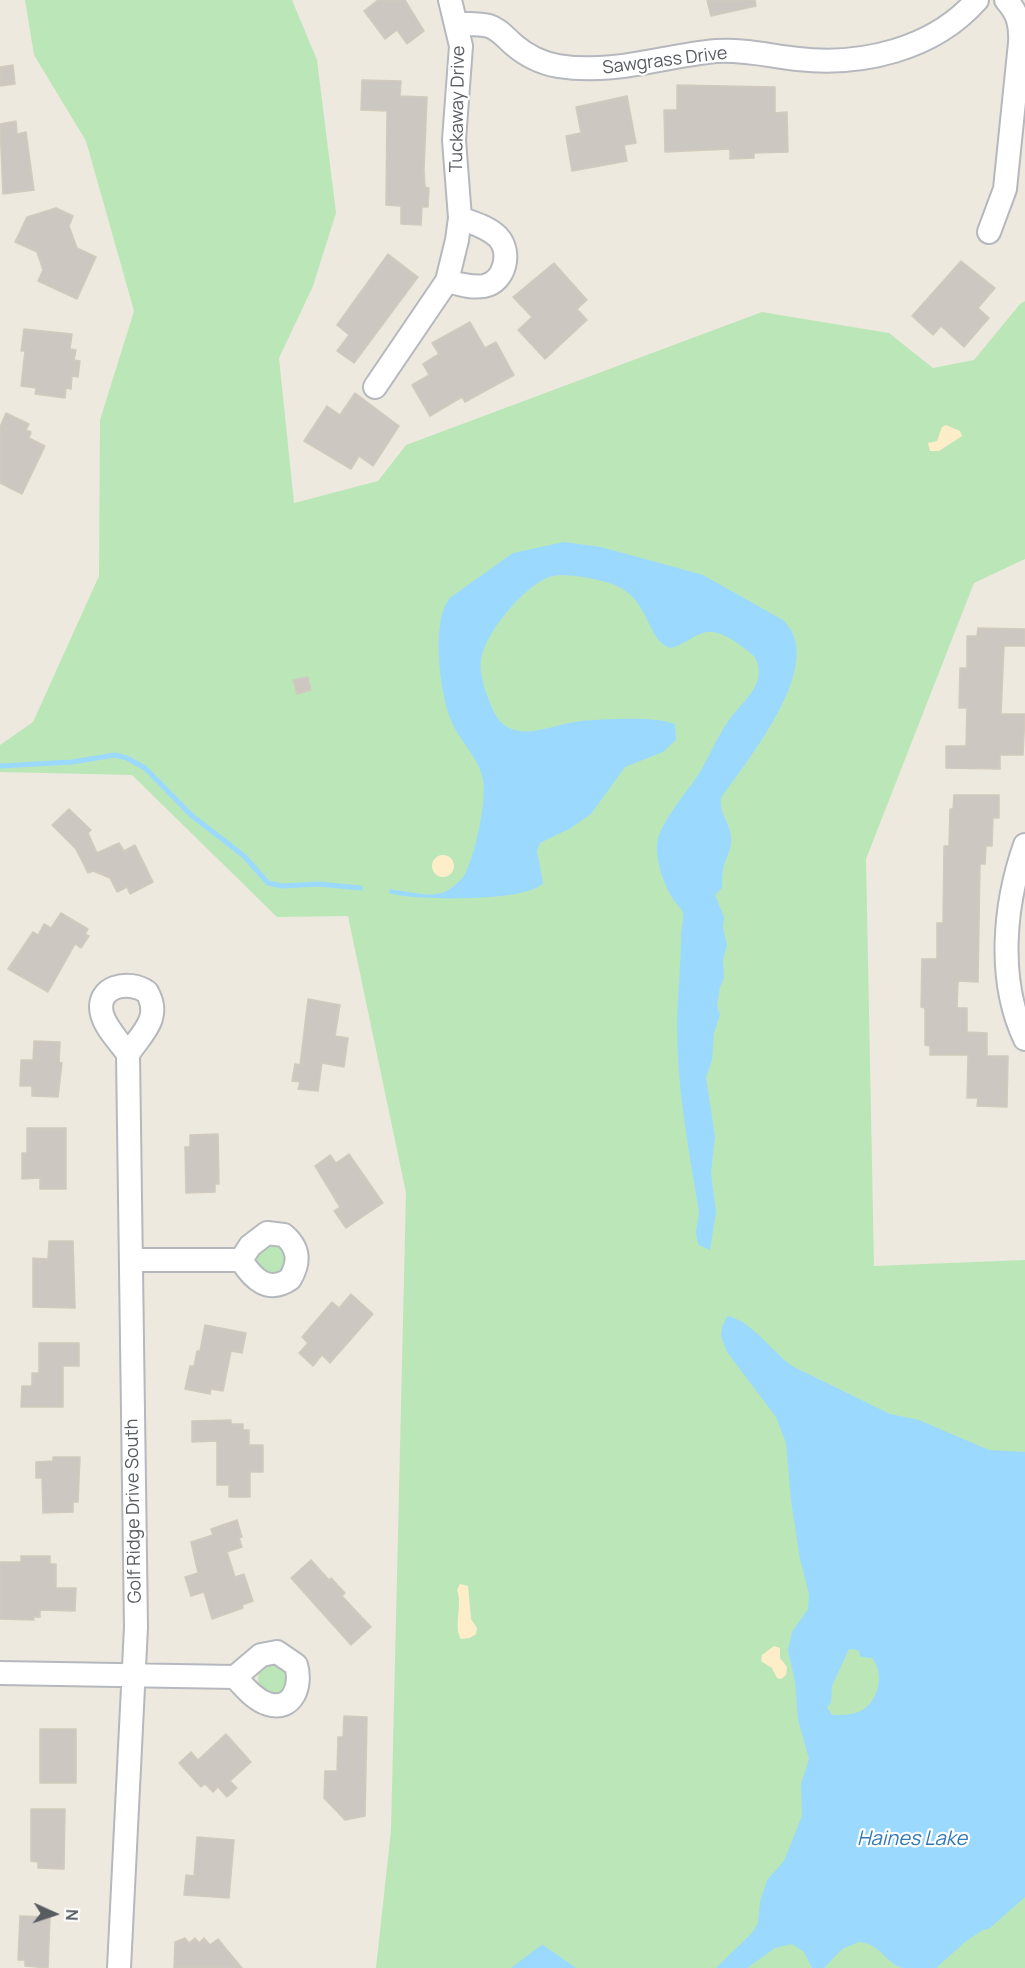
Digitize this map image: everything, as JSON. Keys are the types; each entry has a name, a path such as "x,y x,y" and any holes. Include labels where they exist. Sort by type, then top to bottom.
{"street":[{"name":"Tuckaway Drive","path":"375,387 447,281 460,218 454,140 461,66 457,24 450,0"},
{"name":"Sawgrass Drive","path":"457,24 489,26 534,59 556,66 584,69 610,69 719,51 800,59 848,60 888,53 924,39 955,20 977,0"},
{"path":"989,232 1005,189 1020,43 1021,27 1018,16 1006,0"},
{"path":"447,281 468,286 485,286 498,278 506,262 503,244 498,237 491,231 460,218"},
{"path":"1025,844 1011,896 1008,955 1011,996 1025,1039"},
{"name":"Golf Ridge Drive South","path":"119,1968 135,1677 128,1054"},
{"path":"131,1260 241,1260"},
{"path":"0,1673 235,1677"}],"green space":[{"path":"25,0 292,0 317,60 336,213 313,286 279,358 294,503 378,481 406,445 762,312 889,333 933,368 974,360 1020,304 1025,301 1025,559 974,583 866,859 874,1266 1025,1260 1025,1968 376,1968 391,1830 406,1193 348,916 277,917 132,775 0,772 0,745 33,722 99,576 100,420 134,311 86,141 34,55"},
{"path":"272,1244 283,1248 287,1259 283,1270 272,1274 261,1270 257,1259 261,1248"},
{"path":"273,1664 284,1668 288,1679 284,1690 273,1694 262,1690 258,1679 262,1668"}],"sand":[{"path":"946,425 960,431 962,436 939,451 930,451 928,443 937,441 942,427"},
{"path":"443,855 451,858 454,866 451,874 443,877 435,874 432,866 435,858"},
{"path":"460,1584 468,1586 471,1619 477,1628 476,1634 470,1638 461,1639 458,1628 459,1596 457,1590"},
{"path":"774,1646 780,1648 780,1658 787,1667 786,1675 781,1679 777,1678 772,1668 761,1661 762,1655"}],"water":[{"path":"564,542 601,547 703,575 783,620 795,638 796,661 790,685 779,711 748,761 721,798 731,841 723,868 722,888 715,895 724,917 723,927 727,945 723,960 724,978 717,1005 720,1015 714,1033 712,1060 706,1077 715,1136 711,1173 716,1212 710,1250 699,1245 697,1239 699,1212 684,1117 677,1049 683,913 669,893 662,876 657,842 667,819 700,771 723,730 756,685 758,667 755,657 729,638 712,632 700,634 671,648 667,647 655,635 633,598 612,584 590,578 563,575 549,577 539,582 517,600 507,612 484,648 481,670 484,687 500,721 517,731 535,731 581,721 629,719 666,721 675,724 676,740 663,752 625,767 591,814 569,829 540,843 537,851 543,883 533,889 516,894 470,898 402,896 389,893 390,889 418,894 439,894 451,888 465,874 473,854 479,827 484,789 481,772 451,720 443,693 439,638 445,607 451,597 513,553"},
{"name":"Haines Lake","path":"727,1316 736,1319 754,1331 794,1367 890,1414 919,1420 989,1450 1025,1452 1025,1897 990,1928 965,1942 936,1968 897,1966 873,1946 859,1942 842,1949 824,1968 812,1968 804,1952 792,1944 775,1948 747,1968 716,1968 752,1933 758,1923 760,1902 767,1880 784,1861 802,1816 801,1784 809,1759 798,1720 795,1682 788,1650 792,1632 808,1609 809,1594 800,1559 791,1501 786,1443 776,1417 727,1352 721,1336","holes":["849,1649 858,1650 861,1657 872,1658 876,1664 879,1677 877,1692 864,1709 849,1714 832,1715 827,1707 831,1703 832,1686"]},
{"path":"543,1945 576,1968 511,1968"}],"building":[{"path":"378,0 405,0 424,31 407,44 397,30 385,39 364,11"},
{"path":"707,0 755,0 756,6 711,16"},
{"path":"13,65 15,84 0,86 0,67"},
{"path":"362,80 401,81 400,96 427,97 424,170 425,187 429,188 428,207 422,207 421,225 401,224 401,206 386,205 387,111 361,110"},
{"path":"677,85 775,87 775,113 787,112 788,152 754,153 754,158 730,159 730,149 665,152 664,110 677,110"},
{"path":"627,96 636,143 624,145 627,161 572,171 566,136 581,133 576,107"},
{"path":"16,121 17,134 26,132 34,190 3,194 0,124"},
{"path":"56,208 73,216 69,226 77,248 96,257 77,299 38,281 43,270 37,252 15,242 27,217"},
{"path":"388,254 418,277 354,363 337,351 349,335 337,325"},
{"path":"961,261 995,288 978,308 989,318 964,347 941,326 933,335 912,316"},
{"path":"554,263 587,300 577,309 587,320 545,359 518,330 532,317 513,297"},
{"path":"470,322 485,348 496,342 514,375 465,402 462,397 430,416 412,385 429,375 423,364 439,354 432,343"},
{"path":"24,329 72,334 70,349 76,350 74,360 80,361 78,377 72,376 71,389 66,388 65,398 35,394 36,388 21,386 25,351 21,351"},
{"path":"355,393 399,426 373,466 359,456 351,469 304,441 327,406 340,415"},
{"path":"6,413 29,424 26,430 31,432 29,438 45,446 22,494 0,483 0,427"},
{"path":"978,628 1025,629 1025,646 1004,646 1001,714 1025,714 1023,755 1000,755 1000,769 946,768 946,746 966,746 967,708 959,708 960,668 967,668 967,636 977,636"},
{"path":"308,677 311,690 297,694 293,680"},
{"path":"954,795 999,795 999,818 993,818 992,846 986,846 985,864 980,864 978,982 958,981 957,1008 967,1008 967,1032 987,1033 987,1056 1008,1056 1007,1107 977,1106 978,1098 967,1098 968,1055 930,1055 930,1046 925,1045 925,1008 921,1007 922,959 937,959 937,923 943,923 944,846 949,846 950,809 953,809"},
{"path":"69,809 91,830 88,833 97,853 119,843 124,851 135,845 153,882 130,894 127,887 117,892 110,878 93,871 88,873 76,849 52,825"},
{"path":"61,913 88,929 85,934 89,936 81,948 75,944 48,992 8,969 33,932 38,935 44,924 51,928"},
{"path":"308,999 340,1005 335,1036 348,1038 344,1067 322,1063 318,1091 298,1089 300,1082 292,1081 295,1064 300,1065"},
{"path":"34,1041 60,1042 59,1062 62,1063 58,1097 32,1096 32,1086 20,1086 21,1060 33,1060"},
{"path":"27,1128 66,1128 66,1189 40,1189 40,1178 22,1179 22,1153 27,1153"},
{"path":"218,1134 219,1184 215,1184 215,1192 186,1193 185,1147 190,1147 190,1135"},
{"path":"349,1154 383,1203 346,1228 334,1211 340,1207 315,1166 330,1155 336,1163"},
{"path":"49,1241 73,1241 75,1308 33,1307 33,1258 48,1259"},
{"path":"351,1294 373,1314 330,1363 322,1355 313,1366 299,1353 308,1343 302,1337 332,1302 339,1308"},
{"path":"205,1325 246,1333 242,1353 231,1351 223,1391 211,1389 210,1394 185,1389 190,1366 194,1366 197,1351 200,1351"},
{"path":"39,1343 79,1343 79,1366 63,1366 63,1407 21,1407 22,1386 32,1386 32,1373 39,1373"},
{"path":"231,1420 231,1424 243,1424 243,1430 249,1430 249,1445 263,1445 263,1472 250,1472 250,1497 229,1497 229,1485 217,1485 217,1441 192,1442 192,1421"},
{"path":"53,1457 80,1457 78,1502 73,1502 73,1512 43,1513 42,1478 36,1478 36,1462 53,1461"},
{"path":"237,1520 242,1537 239,1538 242,1547 227,1552 235,1577 244,1574 253,1601 242,1605 243,1608 212,1619 204,1592 191,1596 185,1577 198,1573 191,1542 213,1535 211,1529"},
{"path":"21,1556 50,1556 50,1564 56,1564 56,1588 76,1588 75,1611 40,1610 40,1617 33,1617 34,1620 0,1619 0,1562 21,1562"},
{"path":"311,1560 329,1580 331,1578 345,1593 342,1596 371,1627 351,1645 291,1578"},
{"path":"344,1716 367,1717 365,1816 345,1820 324,1798 325,1771 337,1771 338,1737 343,1737"},
{"path":"40,1729 76,1729 76,1783 40,1783"},
{"path":"226,1734 251,1762 230,1781 237,1788 227,1797 218,1787 213,1792 205,1784 201,1787 179,1763 191,1752 198,1760"},
{"path":"31,1809 65,1809 64,1869 38,1868 38,1862 31,1861"},
{"path":"197,1837 234,1840 229,1898 184,1895 186,1875 194,1876"},
{"path":"20,1916 50,1917 48,1968 25,1966 25,1960 18,1960"},
{"path":"185,1938 189,1943 195,1938 199,1943 204,1938 210,1945 218,1939 242,1968 174,1968 175,1942"}],"waterway":[{"path":"0,766 72,762 115,755 127,758 145,768 191,815 244,856 268,883 282,886 319,884 360,888"}]}
